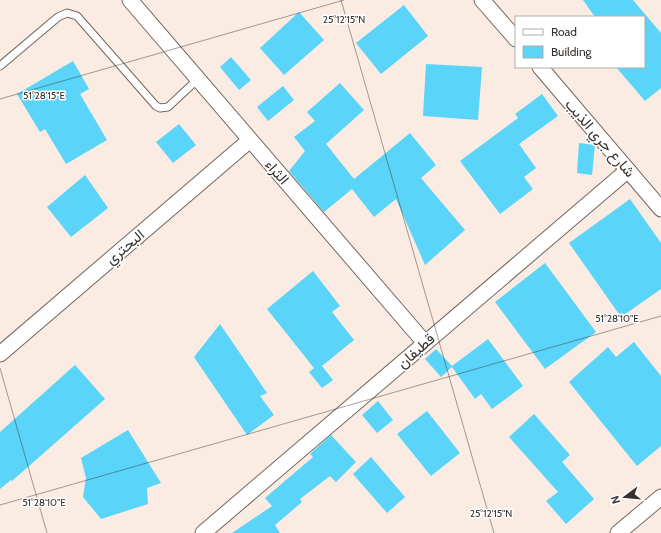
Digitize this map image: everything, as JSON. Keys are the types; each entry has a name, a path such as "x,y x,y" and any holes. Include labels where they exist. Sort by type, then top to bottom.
{"street":[{"name":"الثراء","path":"130,0 425,343"},
{"path":"482,0 515,38"},
{"name":"شارع جري الذيب","path":"541,68 661,209"},
{"name":"البحتري","path":"0,354 250,140"},
{"name":"قطيفان","path":"203,533 628,170"},
{"path":"618,533 661,497"}],"lane":[{"path":"0,66 58,17 67,13 77,16 156,106 160,108 168,107 198,79"}],"building":[{"path":"583,0 633,0 661,33 661,88 645,101 617,68 645,68 645,16 594,16"},
{"path":"404,5 428,36 381,74 356,43"},
{"path":"299,12 324,40 284,75 260,48"},
{"path":"231,57 251,80 239,90 220,67"},
{"path":"73,61 89,89 80,94 107,140 66,164 45,129 40,132 17,94"},
{"path":"426,64 482,67 478,120 423,116"},
{"path":"340,83 364,110 326,144 354,179 410,133 436,165 421,178 465,230 425,265 396,199 374,217 352,189 324,212 289,171 305,151 294,137 315,121 307,112"},
{"path":"283,86 294,100 268,121 257,107"},
{"path":"542,94 558,116 519,144 536,168 524,177 533,189 500,214 460,161 518,118 515,114"},
{"path":"179,124 196,145 173,163 156,142"},
{"path":"579,143 595,145 592,175 577,173"},
{"path":"85,175 108,208 71,237 47,207"},
{"path":"630,199 661,243 661,289 621,317 569,243"},
{"path":"545,263 596,332 545,369 495,302"},
{"path":"313,271 340,306 332,312 354,340 322,366 333,380 322,388 309,372 314,368 267,309"},
{"path":"220,324 267,393 260,396 274,415 247,435 194,357"},
{"path":"488,339 523,386 492,409 481,394 475,399 452,367 441,377 425,359 436,349 452,366"},
{"path":"634,342 661,376 661,446 637,466 569,382 608,347 616,357"},
{"path":"75,365 105,399 12,481 11,480 0,489 0,432"},
{"path":"378,401 393,420 377,433 362,415"},
{"path":"427,411 460,453 431,476 397,434"},
{"path":"534,414 570,455 562,462 594,499 566,524 546,501 558,492 509,437"},
{"path":"128,430 161,483 147,488 148,504 101,519 83,497 86,478 81,458"},
{"path":"331,435 356,462 336,482 330,476 300,499 302,502 275,525 280,533 232,533 272,506 265,498 313,457 310,454"},
{"path":"371,457 405,497 387,513 353,474"}]}
